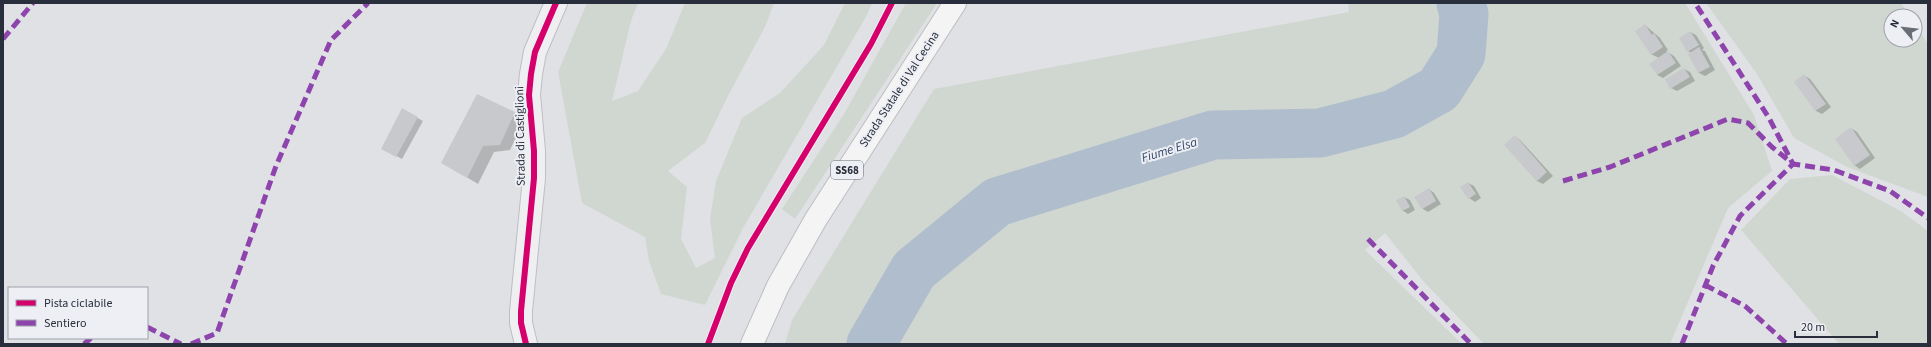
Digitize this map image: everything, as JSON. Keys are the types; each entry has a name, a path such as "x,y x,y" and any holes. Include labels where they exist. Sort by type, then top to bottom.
{"main road":[{"name":"Strada Statale di Val Cecina","path":"752,344 778,286 816,219 955,3"}],"street":[{"name":"Strada di Castiglioni","path":"526,344 521,323 521,311 534,178 530,84 535,52 556,3"}],"shaded area":[{"path":"587,3 638,3 631,21 612,101 638,91 666,49 685,3 774,3 765,27 705,143 668,171 687,187 681,239 696,268 715,258 710,219 716,181 742,118 780,93 824,45 845,3 872,3 867,15 743,228 705,305 661,294 649,261 645,237 582,203 558,72"},
{"path":"906,3 937,3 795,219 782,209 844,114"},
{"path":"1348,3 1685,3 1754,115 1772,171 1728,208 1670,344 1484,344 1424,282 1385,233 1365,250 1462,344 785,344 792,320 934,89 1349,12"},
{"path":"1706,3 1901,3 1904,8 1883,8 1883,48 1923,48 1923,36 1928,44 1928,197 1847,167 1794,138 1757,74"},
{"path":"1832,175 1901,211 1928,231 1928,344 1839,344 1741,230 1790,179"}],"building":[{"path":"1645,24 1652,35 1654,33 1663,47 1651,55 1635,31"},
{"path":"1690,31 1699,45 1687,52 1679,38"},
{"path":"1699,47 1710,67 1698,73 1688,54"},
{"path":"1668,51 1676,63 1657,75 1649,64"},
{"path":"1684,68 1690,77 1670,89 1665,79"},
{"path":"1804,74 1826,104 1815,111 1794,82"},
{"path":"477,94 515,112 500,145 483,146 467,178 441,163"},
{"path":"402,108 418,117 396,157 381,149"},
{"path":"1851,127 1870,155 1854,166 1835,139"},
{"path":"1515,135 1547,172 1537,181 1504,145"},
{"path":"1468,182 1476,194 1468,199 1460,187"},
{"path":"1429,188 1436,201 1422,209 1414,197"},
{"path":"1404,196 1410,207 1402,211 1396,200"}],"waterway":[{"name":"Fiume Elsa","path":"871,344 914,270 997,202 1213,135 1320,133 1394,114 1439,89 1461,54 1464,14 1461,3"}],"marked path":[{"path":"3,39 33,3"},
{"path":"191,344 217,333 276,166 331,40 368,3"},
{"path":"1682,344 1713,266 1740,216 1793,164 1769,118 1695,3"},
{"path":"1563,181 1610,167 1728,119 1748,123 1772,147 1793,164 1834,170 1890,191 1928,218"},
{"path":"1368,239 1471,344"},
{"path":"1705,285 1745,306 1787,344"},
{"path":"148,328 181,344"},
{"path":"84,344 90,339"}],"cycle path":[{"path":"526,344 521,323 521,311 534,178 534,151 529,95 535,52 556,3"},
{"path":"708,344 731,283 748,248 871,44 892,3"}]}
